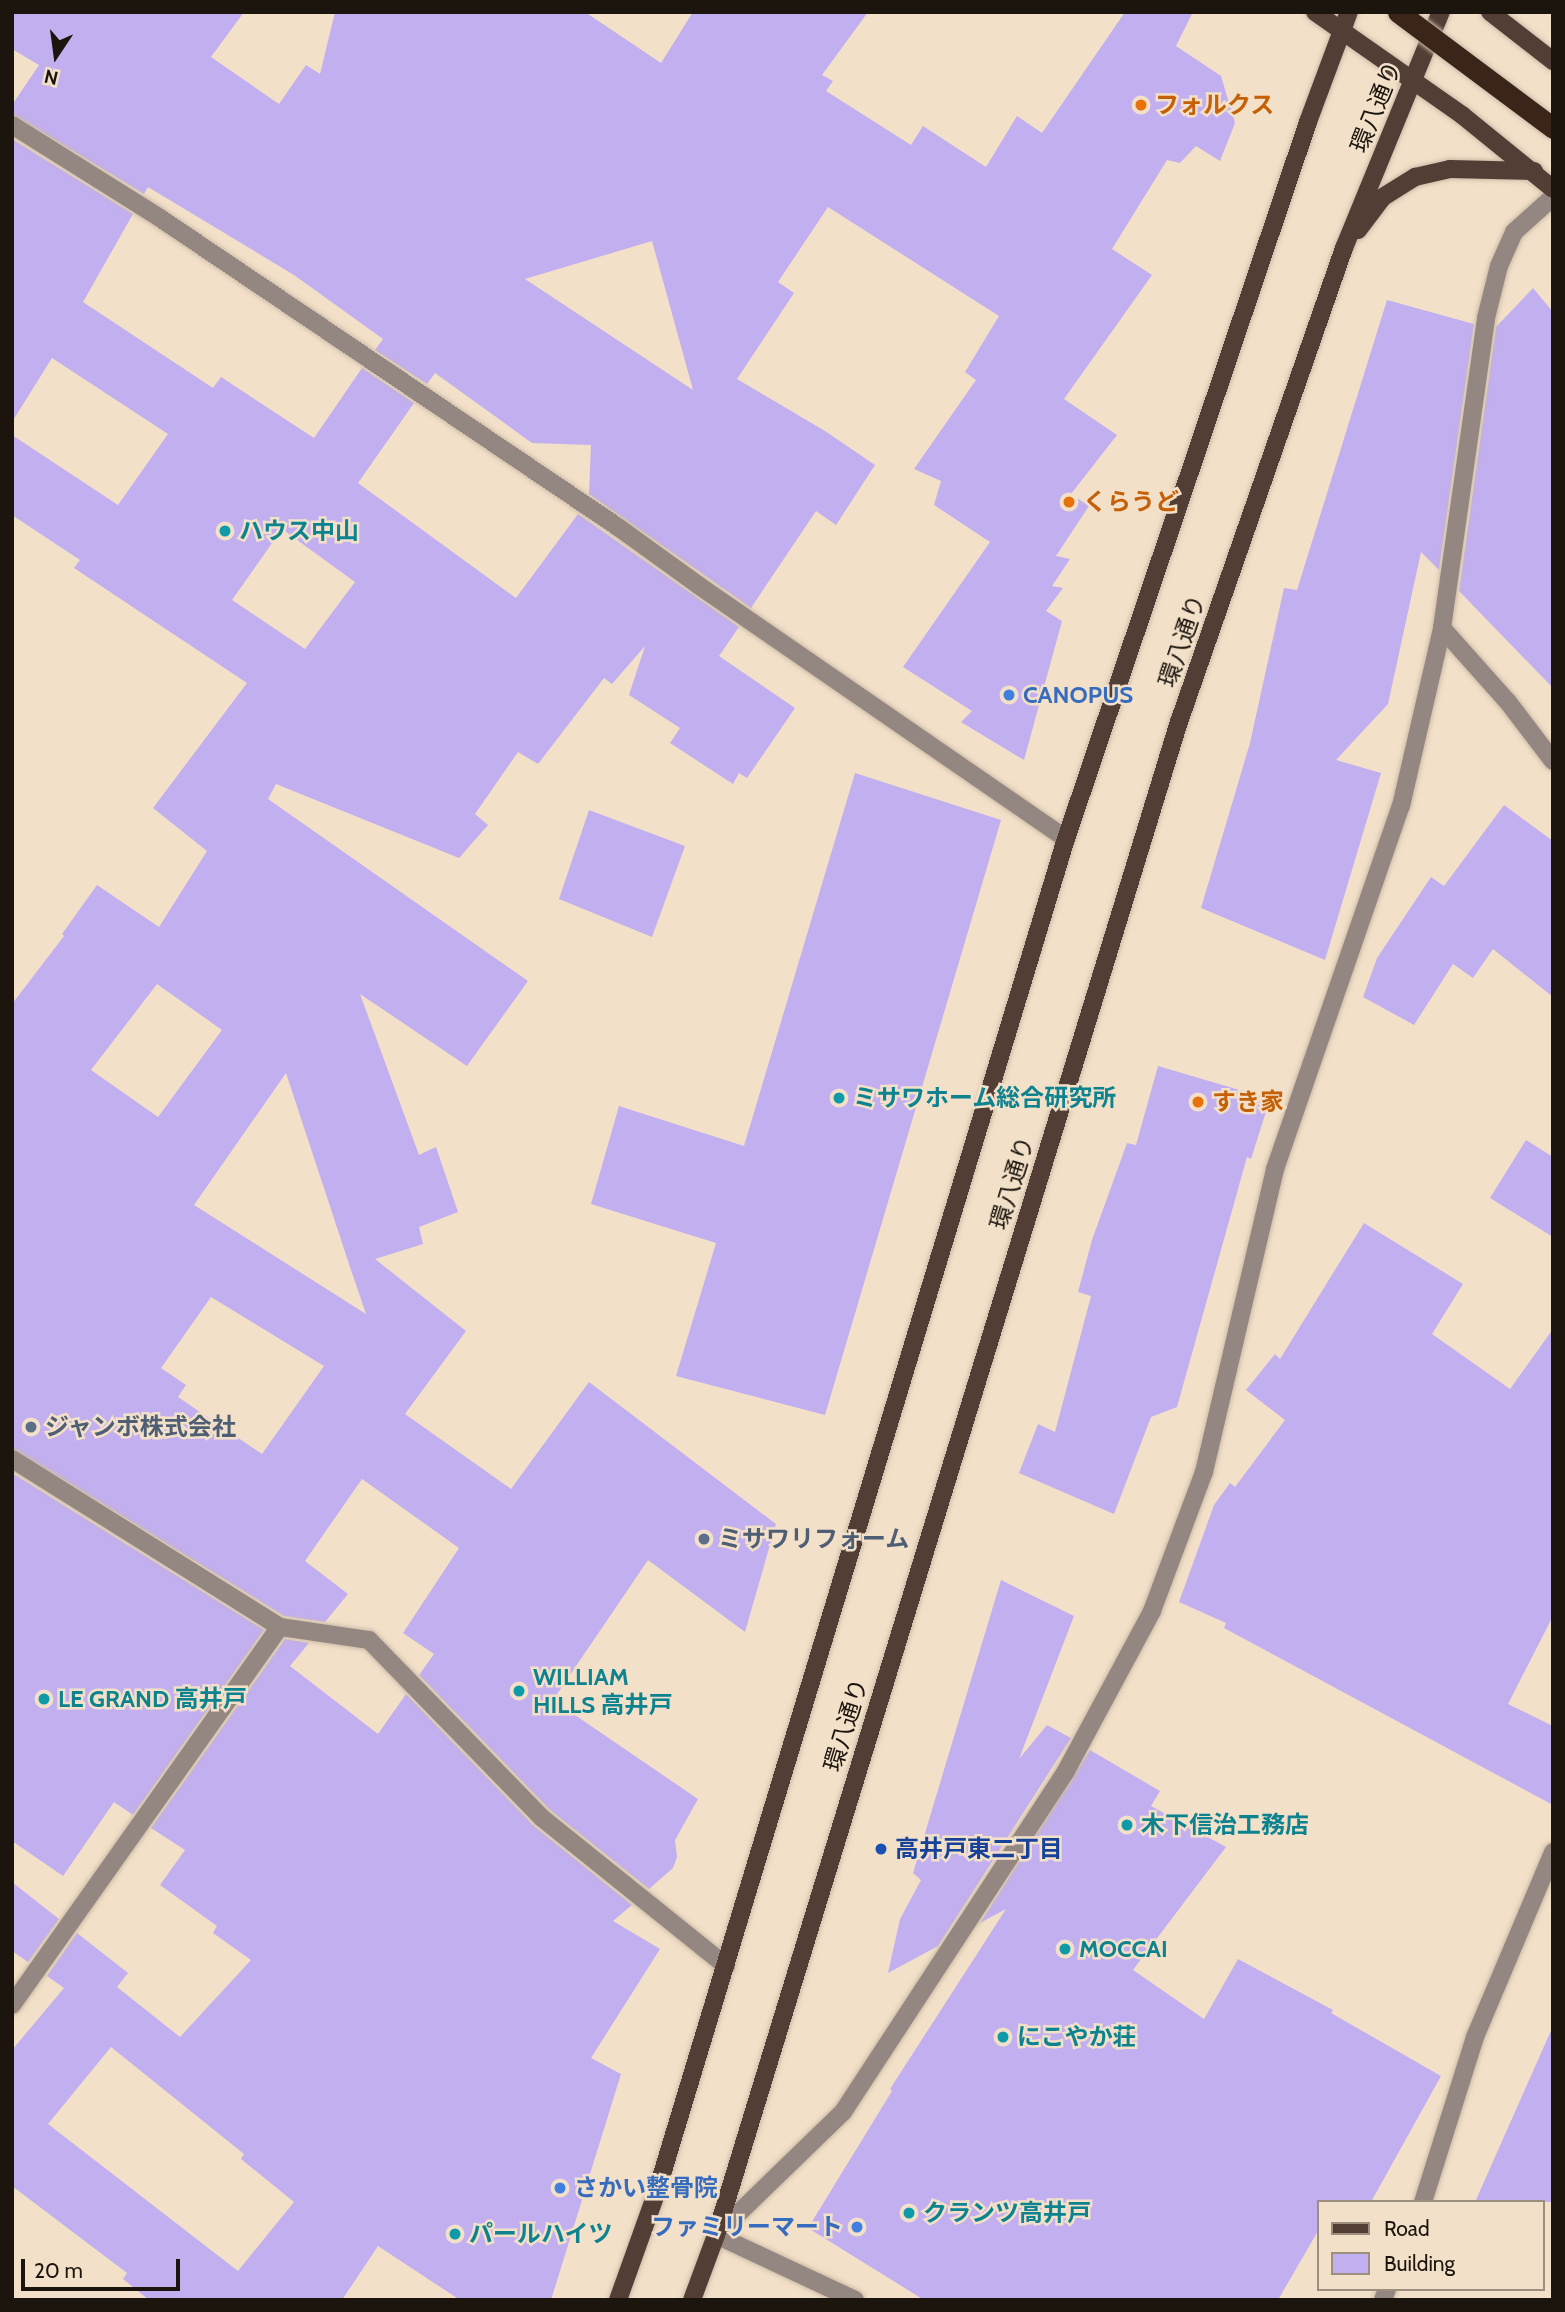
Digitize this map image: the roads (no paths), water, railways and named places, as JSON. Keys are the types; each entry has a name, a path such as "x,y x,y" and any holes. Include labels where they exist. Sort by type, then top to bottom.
{"highway":[{"path":"1398,12 1553,128"}],"main road":[{"path":"1315,12 1413,80 1534,171 1553,189"},
{"name":"環八通り","path":"618,2300 656,2194 726,1966 1066,839 1308,122 1349,12"},
{"name":"環八通り","path":"692,2300 716,2235 1179,722 1345,248 1441,12"},
{"path":"1490,12 1553,61"},
{"path":"1345,248 1383,197 1415,177 1450,169 1534,171"}],"street":[{"path":"12,125 160,218 607,519 1066,839"},
{"path":"855,2300 716,2235 844,2112 1066,1770 1152,1611 1204,1472 1275,1169 1401,806 1442,628 1486,318 1499,266 1514,232 1553,197"},
{"path":"1442,628 1508,702 1553,761"},
{"path":"12,1459 280,1627 369,1640 542,1818 726,1966"},
{"path":"12,2005 280,1627"},
{"path":"1424,2200 1475,2037 1553,1852"}],"place":[{"name":"フォルクス","path":"1141,105"},
{"name":"くらうど","path":"1069,502"},
{"name":"ハウス中山","path":"225,531"},
{"name":"CANOPUS","path":"1009,695"},
{"name":"ミサワホーム総合研究所","path":"839,1098"},
{"name":"すき家","path":"1198,1102"},
{"name":"ジャンボ株式会社","path":"31,1427"},
{"name":"ミサワリフォーム","path":"704,1539"},
{"name":"WILLIAM HILLS 高井戸","path":"519,1691"},
{"name":"LE GRAND 高井戸","path":"44,1699"},
{"name":"木下信治工務店","path":"1127,1825"},
{"name":"高井戸東二丁目","path":"881,1849"},
{"name":"MOCCAI","path":"1065,1949"},
{"name":"にこやか荘","path":"1003,2037"},
{"name":"さかい整骨院","path":"560,2188"},
{"name":"クランツ高井戸","path":"909,2213"},
{"name":"ファミリーマート","path":"857,2227"},
{"name":"パールハイツ","path":"455,2234"}]}
